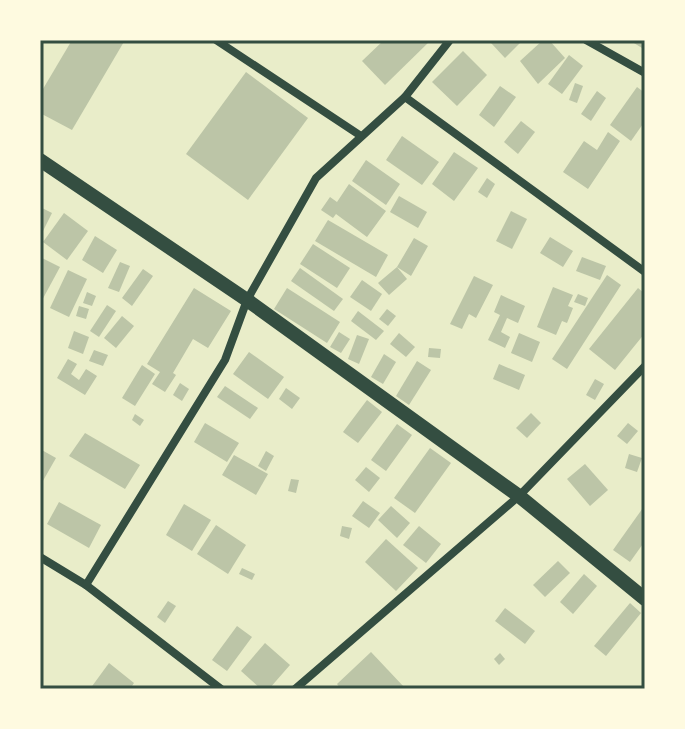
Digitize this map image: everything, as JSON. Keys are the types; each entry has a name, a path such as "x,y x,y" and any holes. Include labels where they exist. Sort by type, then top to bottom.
{"street":[{"path":"216,40 361,136"},
{"path":"86,585 225,360 247,300 316,178 405,97 450,40"},
{"path":"586,40 645,73"},
{"path":"405,97 645,272"},
{"path":"40,160 247,300 519,496 645,599"},
{"path":"295,689 519,496 645,366"},
{"path":"40,557 86,585 221,689"}],"building":[{"path":"72,40 125,40 72,130 40,113 40,94"},
{"path":"384,40 431,40 385,85 362,61"},
{"path":"494,40 523,40 505,58 491,43"},
{"path":"543,40 549,40 565,58 538,84 520,61"},
{"path":"629,40 645,40 645,44 642,48"},
{"path":"463,51 487,75 457,106 432,82"},
{"path":"569,55 583,66 562,94 548,84"},
{"path":"246,72 308,118 248,200 186,154"},
{"path":"575,83 583,86 577,103 569,100"},
{"path":"500,86 516,97 494,127 479,115"},
{"path":"637,87 645,93 645,121 631,141 610,125"},
{"path":"597,91 606,98 591,121 581,114"},
{"path":"521,121 535,132 518,154 504,142"},
{"path":"608,132 620,141 588,189 563,172 584,141 597,150"},
{"path":"402,136 439,162 422,185 386,160"},
{"path":"454,152 478,168 454,201 432,184"},
{"path":"366,160 400,184 386,205 352,181"},
{"path":"487,178 495,184 487,198 478,192"},
{"path":"349,184 386,211 367,237 336,214 333,218 321,210 330,197 337,202"},
{"path":"399,196 427,212 418,228 390,212"},
{"path":"40,207 52,213 40,237"},
{"path":"511,211 527,219 512,249 496,241"},
{"path":"64,213 88,231 67,260 43,242"},
{"path":"328,220 388,255 376,277 315,241"},
{"path":"95,236 117,250 103,273 82,260"},
{"path":"550,237 573,251 563,267 540,253"},
{"path":"414,238 428,246 411,276 397,267"},
{"path":"313,244 350,268 337,288 300,264"},
{"path":"40,257 60,267 40,304"},
{"path":"582,257 606,266 600,280 576,271"},
{"path":"120,262 130,266 119,292 108,288"},
{"path":"397,267 407,279 389,295 378,283"},
{"path":"300,268 343,299 334,311 291,281"},
{"path":"143,269 153,276 132,306 122,298"},
{"path":"68,270 87,279 69,317 50,308"},
{"path":"607,275 621,285 567,369 552,359"},
{"path":"474,276 493,285 476,318 469,314 462,329 450,324"},
{"path":"362,280 382,294 371,311 350,297"},
{"path":"553,287 573,295 568,306 573,308 567,323 562,321 556,335 537,327"},
{"path":"194,288 231,311 208,348 193,339 165,392 152,384 160,372 147,364"},
{"path":"287,288 340,322 327,343 274,309"},
{"path":"638,288 645,294 645,333 615,370 589,349"},
{"path":"87,292 96,296 92,306 83,303"},
{"path":"578,294 588,298 585,306 574,302"},
{"path":"501,295 525,306 518,323 507,318 501,332 510,337 505,348 488,340 500,315 494,312"},
{"path":"107,305 116,311 99,337 90,331"},
{"path":"79,306 89,309 86,319 76,316"},
{"path":"387,309 396,316 388,326 379,319"},
{"path":"358,311 384,331 376,340 351,321"},
{"path":"122,316 134,326 116,348 104,338"},
{"path":"74,331 89,337 83,354 68,348"},
{"path":"339,332 350,339 341,353 330,347"},
{"path":"399,333 415,347 406,357 390,344"},
{"path":"519,333 540,342 532,362 511,353"},
{"path":"357,335 369,339 359,364 348,359"},
{"path":"429,348 441,349 440,358 428,357"},
{"path":"94,350 108,355 103,366 89,361"},
{"path":"249,352 284,377 268,399 233,374"},
{"path":"384,354 396,362 383,384 371,377"},
{"path":"68,359 77,364 71,374 79,380 86,369 97,376 85,395 57,378"},
{"path":"417,361 431,370 409,405 396,396"},
{"path":"499,364 525,375 519,390 493,379"},
{"path":"142,365 155,374 135,406 122,398"},
{"path":"595,379 604,384 595,400 586,395"},
{"path":"180,383 189,389 182,401 173,395"},
{"path":"225,386 258,408 250,419 217,397"},
{"path":"286,388 300,398 292,409 279,399"},
{"path":"367,400 382,412 358,443 343,432"},
{"path":"531,413 541,423 527,438 516,428"},
{"path":"135,414 144,420 140,426 132,420"},
{"path":"205,423 239,443 227,462 194,442"},
{"path":"628,423 638,431 627,444 617,436"},
{"path":"397,424 412,435 386,471 371,460"},
{"path":"85,433 140,465 125,489 69,456"},
{"path":"430,448 451,463 415,513 394,498"},
{"path":"40,449 56,458 40,486"},
{"path":"266,451 274,456 266,471 258,466"},
{"path":"629,454 642,458 637,472 625,468"},
{"path":"234,455 268,474 256,495 222,475"},
{"path":"585,464 608,490 590,506 567,479"},
{"path":"366,467 380,478 369,492 355,480"},
{"path":"291,479 299,480 296,493 288,491"},
{"path":"363,501 380,513 369,528 352,516"},
{"path":"59,502 101,525 89,548 47,524"},
{"path":"184,504 211,520 192,551 166,535"},
{"path":"645,505 645,541 630,562 613,550"},
{"path":"391,506 410,523 397,538 378,520"},
{"path":"216,525 246,545 228,574 197,554"},
{"path":"342,526 352,528 349,539 340,536"},
{"path":"419,526 441,544 426,563 403,545"},
{"path":"386,539 418,568 396,591 365,562"},
{"path":"558,561 570,573 545,597 533,585"},
{"path":"242,568 255,574 252,580 239,574"},
{"path":"584,574 597,586 573,614 560,602"},
{"path":"168,601 176,606 165,623 157,617"},
{"path":"630,603 641,613 606,656 594,646"},
{"path":"505,608 535,631 525,644 495,621"},
{"path":"237,626 252,637 227,671 212,660"},
{"path":"265,643 290,665 269,689 261,689 241,671"},
{"path":"371,652 404,687 402,689 341,689 337,684"},
{"path":"500,653 505,659 499,665 494,659"},
{"path":"109,663 134,683 130,689 90,689"}]}
